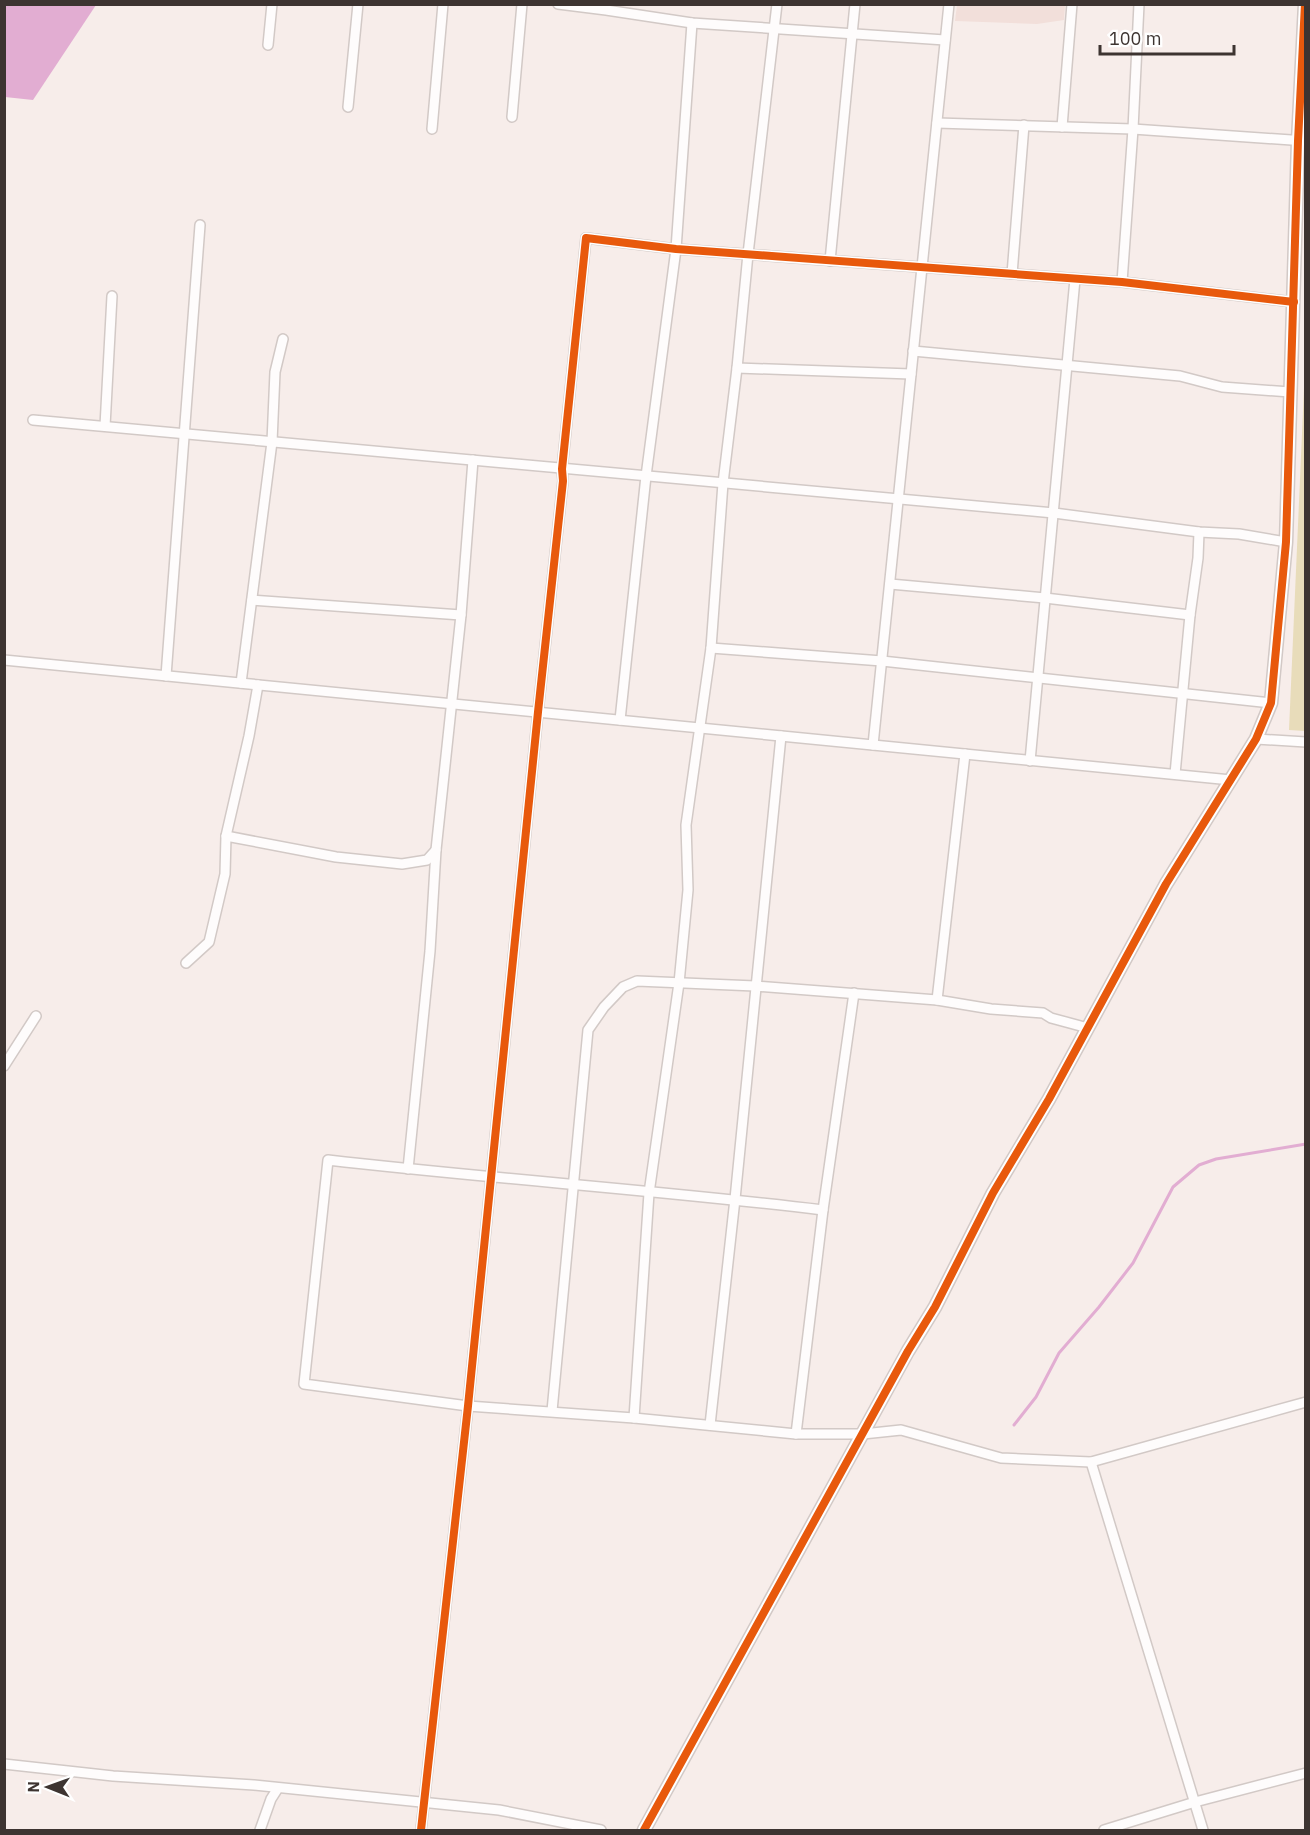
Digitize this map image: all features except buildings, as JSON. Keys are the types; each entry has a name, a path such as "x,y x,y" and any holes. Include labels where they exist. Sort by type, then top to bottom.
{"street":[{"path":"268,45 272,4"},
{"path":"348,107 358,4"},
{"path":"432,129 443,4"},
{"path":"512,117 522,4"},
{"path":"558,4 607,7 692,23 945,40"},
{"path":"634,1418 649,1193 680,983 688,890 686,825 711,648 723,483 777,4"},
{"path":"830,261 855,4"},
{"path":"873,745 949,4"},
{"path":"1062,127 1072,4"},
{"path":"1122,282 1139,4"},
{"path":"644,1830 908,1351 935,1307 993,1193 1049,1099 1166,884 1256,739 1271,703 1286,542 1290,392 1302,141 1305,4"},
{"path":"620,720 646,476 676,249 692,23"},
{"path":"937,123 1133,129 1302,141"},
{"path":"1012,274 1024,125"},
{"path":"166,676 200,225"},
{"path":"421,1830 468,1406 586,238 676,249 1122,282 1294,302"},
{"path":"1030,761 1075,279"},
{"path":"105,426 112,296"},
{"path":"241,683 272,442 275,372 283,339"},
{"path":"913,351 1180,376 1222,387 1290,392"},
{"path":"737,368 911,374"},
{"path":"33,420 1054,513 1199,532 1239,534 1286,542"},
{"path":"408,1170 430,951 436,850 453,704 472,460"},
{"path":"1175,774 1199,532"},
{"path":"890,584 1045,598 1190,615"},
{"path":"252,600 461,615"},
{"path":"711,648 882,661 1271,703"},
{"path":"4,660 1232,780"},
{"path":"186,963 209,942 225,874 226,836 258,685"},
{"path":"710,1425 781,736"},
{"path":"1256,739 1305,742"},
{"path":"937,1000 965,754"},
{"path":"226,836 336,857 402,864 426,860 436,850"},
{"path":"552,1411 588,1030 604,1007 623,987 637,981 755,986 937,1000 991,1009 1043,1013 1051,1018 1088,1028"},
{"path":"796,1434 823,1210 854,993"},
{"path":"4,1066 36,1016"},
{"path":"823,1210 735,1199 574,1186 328,1160 304,1384 468,1406 552,1411 796,1434 863,1434 901,1430 1001,1458 1091,1462 1305,1402"},
{"path":"1091,1462 1203,1830"},
{"path":"4,1764 113,1776 254,1785 499,1810 601,1830"},
{"path":"1104,1830 1195,1802 1305,1773"},
{"path":"260,1830 271,1799 278,1788"}],"shaded area":[{"path":"5,4 96,5 33,100 5,97"},
{"path":"957,5 1065,5 1064,20 1037,24 955,21"},
{"path":"1305,365 1305,731 1289,730"}],"waterway":[{"path":"1014,1425 1036,1397 1059,1353 1133,1263 1173,1187 1199,1165 1216,1159 1306,1144"}],"cycle path":[{"path":"644,1830 908,1351 935,1307 993,1193 1049,1099 1166,884 1256,739 1271,703 1286,542 1298,141 1305,4"},
{"path":"421,1830 468,1406 586,238 676,249 1122,282 1294,302"}]}
